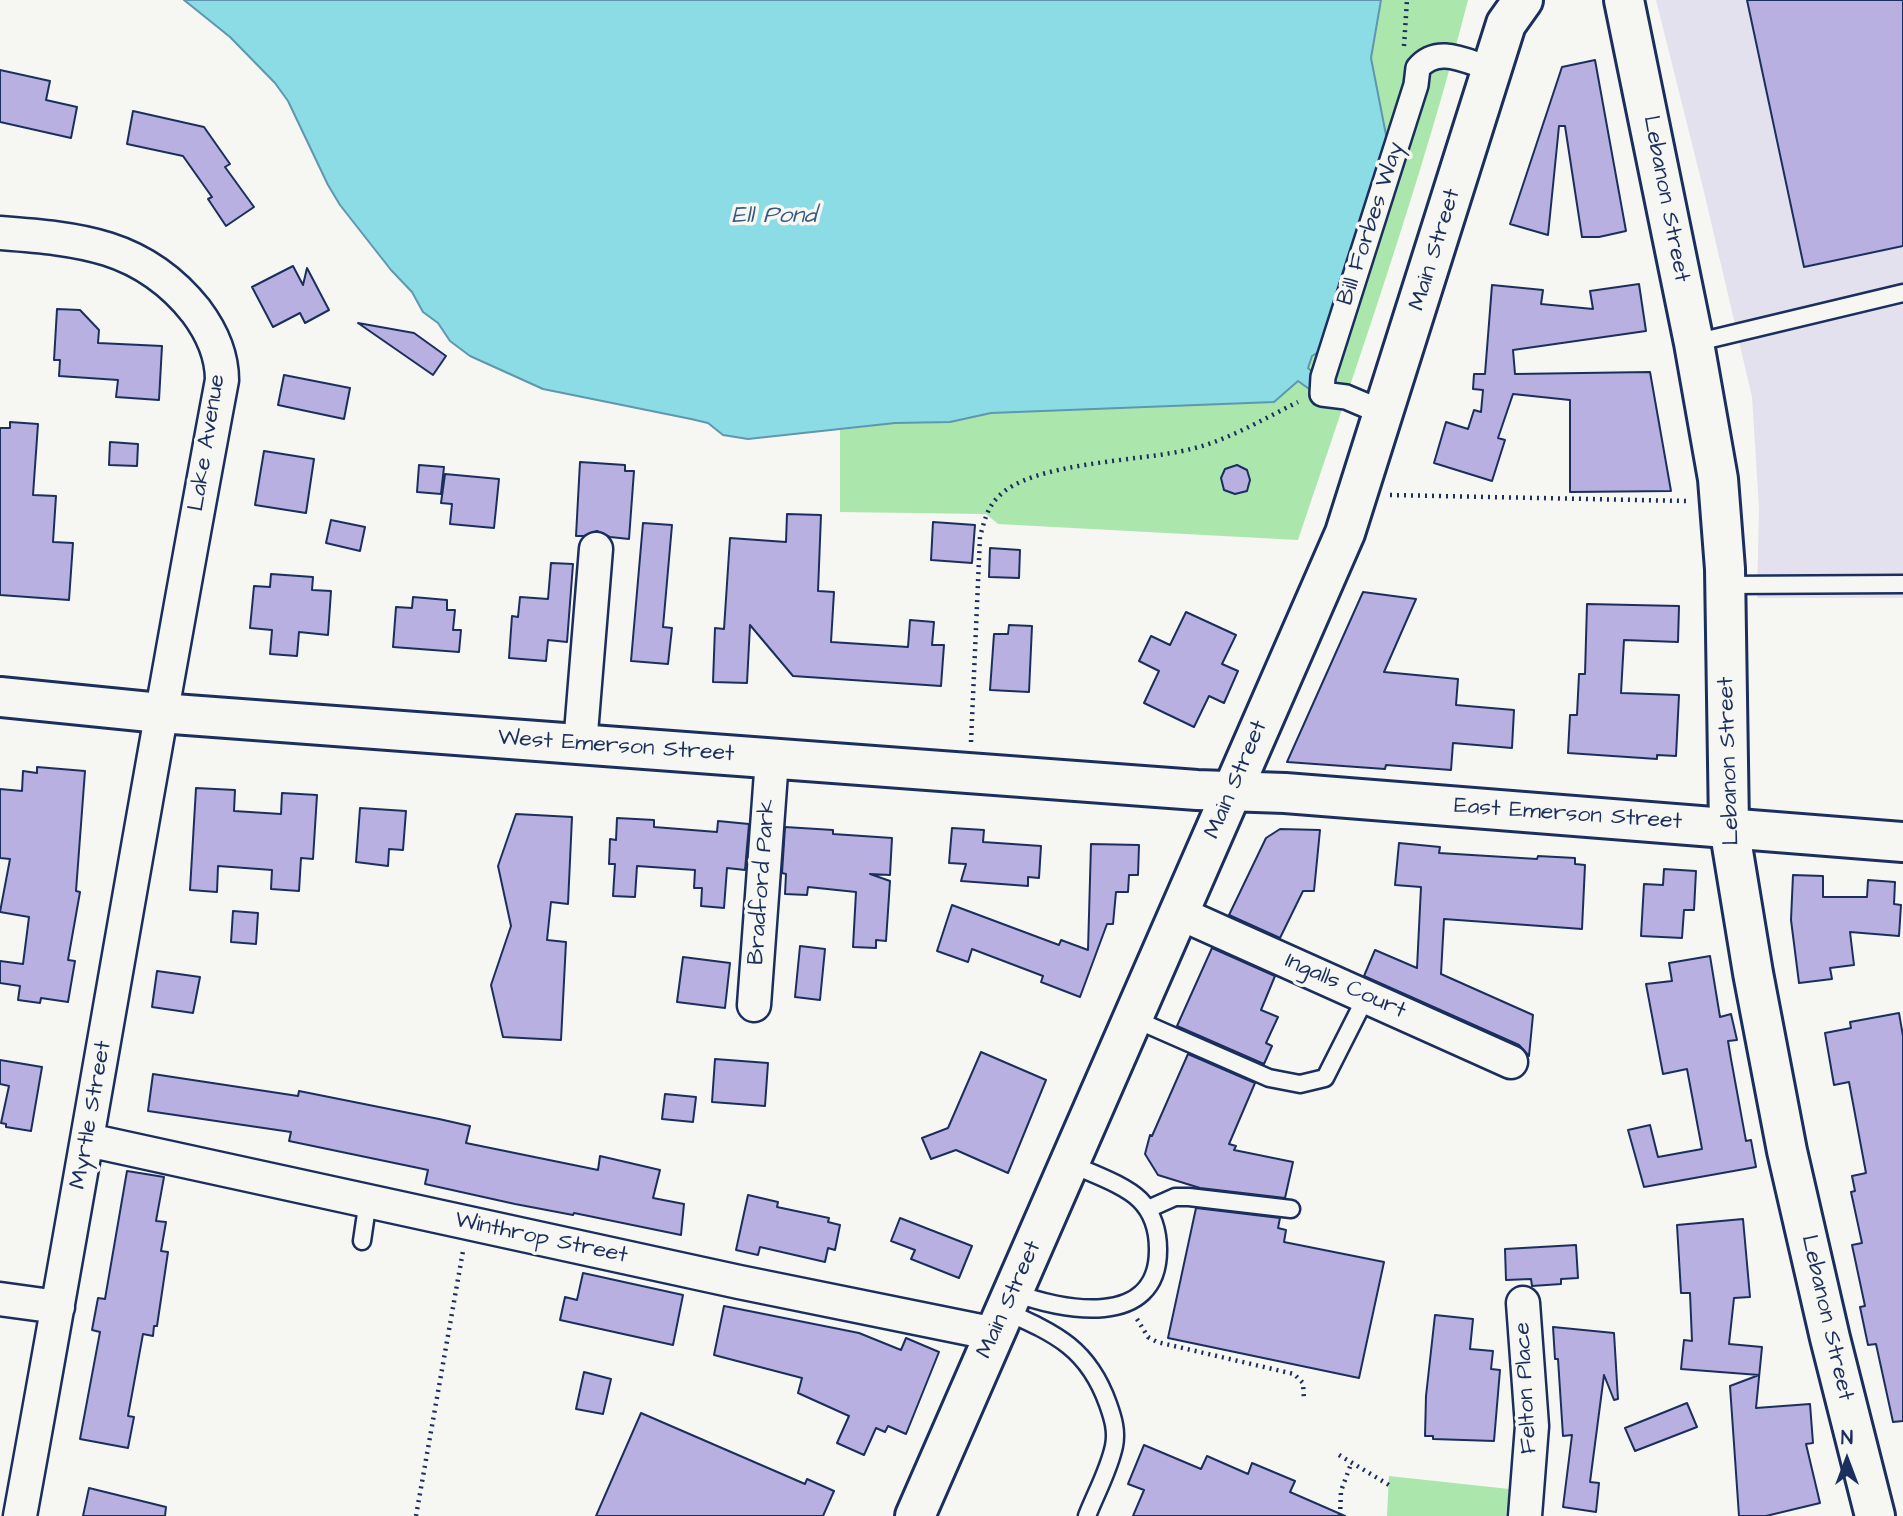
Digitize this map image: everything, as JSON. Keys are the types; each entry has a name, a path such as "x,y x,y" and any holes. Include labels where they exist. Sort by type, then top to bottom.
{"main road":[{"name":"Lebanon Street","path":"1624,0 1714,449 1725,585 1729,827 1787,1151 1827,1327 1875,1516"},
{"name":"Main Street","path":"915,1516 1345,533 1510,8"},
{"name":"West Emerson Street","path":"0,697 160,713 1232,792"},
{"name":"East Emerson Street","path":"1232,792 1285,793 1903,842"}],"street":[{"path":"1418,68 1430,58 1443,54 1492,69"},
{"name":"Bill Forbes Way","path":"1322,394 1327,360 1416,85 1418,68"},
{"name":"Lake Avenue","path":"0,233 78,240 117,252 142,264 169,281 185,298 202,319 220,359 222,380 160,713"},
{"path":"1322,394 1346,397 1384,413"},
{"path":"580,744 596,549"},
{"name":"Myrtle Street","path":"20,1516 88,1140 160,713"},
{"name":"Bradford Park","path":"754,1005 772,759"},
{"name":"Ingalls Court","path":"1179,913 1511,1062"},
{"name":"Winthrop Street","path":"88,1140 738,1282 1004,1312"},
{"path":"0,1299 58,1307"},
{"name":"Felton Place","path":"1523,1303 1532,1426 1525,1516"}],"lane":[{"path":"1694,343 1903,293"},
{"path":"1725,585 1903,584"},
{"path":"1132,1018 1269,1078 1300,1084 1325,1078 1366,997"},
{"path":"1004,1312 1056,1307 1099,1309 1130,1302 1146,1288 1154,1274 1158,1258 1157,1235 1148,1209 1136,1196 1069,1163"},
{"path":"1148,1209 1175,1197 1291,1209"},
{"path":"362,1241 368,1200"},
{"path":"1004,1312 1044,1328 1066,1341 1084,1359 1104,1392 1113,1416 1115,1443 1087,1516"}],"path":[{"path":"1407,0 1404,54 1406,60 1418,68"},
{"path":"970,774 980,537 986,514 998,497 1015,484 1046,472 1153,457 1208,445 1322,394"},
{"path":"1358,495 1720,501"},
{"path":"416,1516 468,1223"},
{"path":"1130,1302 1148,1338 1294,1374 1303,1383 1304,1400"},
{"path":"1339,1455 1389,1485"},
{"path":"1340,1516 1341,1491 1351,1464"}],"shaded area":[{"path":"1656,0 1903,0 1903,598 1757,598 1759,508 1752,397"}],"green space":[{"path":"1381,0 1468,0 1409,204 1298,540 998,524 986,514 840,512 840,430 895,423 950,422 991,413 1273,402 1298,381 1311,390 1308,368 1312,356 1328,345 1350,254 1370,196 1378,99 1371,58"},
{"path":"1389,1476 1509,1489 1506,1516 1387,1516"}],"water":[{"name":"Ell Pond","path":"184,0 1381,0 1371,58 1388,145 1358,225 1328,346 1312,356 1308,368 1318,377 1312,391 1298,381 1274,402 991,413 950,422 895,423 748,439 723,435 708,423 543,389 470,356 450,341 438,323 423,312 412,292 391,270 340,205 288,101 275,83 230,37"}],"building":[{"path":"1747,0 1903,0 1903,246 1804,267"},
{"path":"1595,60 1626,231 1599,237 1582,237 1565,126 1559,126 1548,235 1510,224 1562,67"},
{"path":"0,70 50,81 46,100 77,107 71,138 0,122"},
{"path":"133,111 204,127 230,164 225,167 254,207 226,226 208,199 212,197 183,156 127,144"},
{"path":"293,266 303,285 307,268 329,310 305,323 300,313 273,327 252,287"},
{"path":"1639,284 1646,331 1513,350 1515,374 1650,372 1671,491 1570,492 1570,400 1513,394 1498,438 1505,440 1492,481 1434,463 1446,422 1468,429 1474,410 1481,412 1483,390 1473,389 1474,374 1485,374 1492,285 1543,290 1541,304 1593,309 1590,291"},
{"path":"57,309 80,310 99,330 98,343 162,346 159,400 116,397 118,380 59,376 60,360 54,360"},
{"path":"358,323 414,333 446,356 433,375"},
{"path":"284,375 350,388 344,419 278,405"},
{"path":"10,422 38,424 33,495 56,496 53,542 73,543 69,600 0,595 0,428 10,428"},
{"path":"110,442 138,444 137,466 109,465"},
{"path":"264,451 314,459 306,513 255,505"},
{"path":"580,462 625,465 625,471 634,471 629,539 610,537 597,531 576,536"},
{"path":"419,465 444,467 441,494 417,492"},
{"path":"1237,465 1247,470 1250,480 1247,491 1235,494 1224,490 1221,478 1225,469"},
{"path":"445,474 499,479 494,528 450,524 452,504 441,503"},
{"path":"787,514 821,515 818,591 834,592 831,642 908,647 910,620 934,622 932,645 944,645 941,686 793,676 750,625 747,683 713,682 715,628 724,629 730,538 786,542"},
{"path":"331,520 365,527 360,551 326,543"},
{"path":"933,522 975,525 972,563 931,560"},
{"path":"643,523 672,525 663,627 672,628 668,664 631,661"},
{"path":"990,548 1020,550 1019,578 989,577"},
{"path":"551,563 573,564 567,642 548,640 546,661 509,658 512,616 518,617 520,597 548,599"},
{"path":"271,574 313,577 312,590 331,591 328,635 299,632 297,656 270,654 272,630 250,628 254,586 270,587"},
{"path":"1363,592 1416,599 1384,672 1458,679 1456,705 1514,710 1512,748 1453,743 1451,770 1386,765 1385,769 1287,762"},
{"path":"413,597 447,600 447,610 455,610 453,630 461,630 459,652 393,647 396,607 412,608"},
{"path":"1587,604 1679,606 1678,642 1624,640 1621,693 1679,695 1676,756 1657,755 1657,759 1568,753 1570,715 1577,715 1579,674 1585,674"},
{"path":"1186,612 1236,635 1222,664 1238,671 1224,703 1209,696 1194,727 1144,703 1159,671 1139,661 1151,636 1170,645"},
{"path":"1009,625 1032,626 1029,692 990,690 994,634 1008,634"},
{"path":"37,767 85,771 76,891 80,892 68,960 75,961 68,1002 41,998 40,1003 18,1000 20,986 0,983 0,961 23,964 29,917 0,912 10,859 0,858 0,789 22,791 23,771 37,773"},
{"path":"196,788 235,790 234,811 281,814 282,793 317,795 313,859 301,858 299,891 271,889 272,870 218,866 217,892 190,890"},
{"path":"360,808 406,811 403,850 389,849 388,866 356,862"},
{"path":"516,814 572,817 568,904 551,902 547,940 566,942 561,1040 503,1037 491,985 511,926 498,866"},
{"path":"617,818 654,820 654,827 717,832 718,821 749,824 745,870 727,868 724,908 701,906 702,888 694,888 695,870 637,866 635,897 613,896 615,864 609,864 610,839 616,840"},
{"path":"785,827 892,838 890,875 870,874 890,881 886,941 876,940 876,948 853,947 856,892 808,887 807,895 785,894 786,874 782,873"},
{"path":"952,828 984,830 983,842 1041,846 1039,878 1028,877 1028,886 961,881 966,864 949,863"},
{"path":"1280,829 1320,830 1314,891 1303,891 1280,938 1229,915 1266,838"},
{"path":"1399,843 1440,847 1439,853 1537,859 1538,856 1575,858 1575,864 1585,865 1582,929 1444,919 1441,974 1533,1015 1529,1056 1519,1045 1364,976 1375,950 1417,968 1421,887 1395,885"},
{"path":"1091,844 1139,845 1138,875 1129,875 1128,892 1116,892 1113,924 1107,924 1080,997 1041,982 1043,976 972,949 968,962 937,951 952,905 1059,945 1061,940 1088,950"},
{"path":"1664,869 1696,871 1694,910 1684,910 1682,938 1641,936 1644,884 1663,885"},
{"path":"1793,875 1823,876 1823,897 1867,897 1868,880 1895,882 1894,904 1901,905 1899,936 1850,932 1854,965 1830,968 1832,979 1799,983 1791,920"},
{"path":"233,911 258,913 256,944 231,942"},
{"path":"800,946 825,949 820,1000 795,997"},
{"path":"1212,948 1275,976 1261,1010 1278,1017 1266,1043 1272,1046 1264,1064 1177,1026"},
{"path":"1710,956 1720,1017 1731,1014 1737,1040 1728,1041 1746,1141 1751,1140 1756,1167 1644,1187 1628,1130 1650,1125 1658,1157 1702,1149 1687,1069 1663,1074 1646,984 1672,981 1669,963"},
{"path":"683,957 730,963 725,1008 677,1002"},
{"path":"157,971 200,977 193,1013 152,1007"},
{"path":"1899,1013 1903,1036 1903,1421 1893,1422 1876,1344 1868,1345 1860,1307 1865,1306 1852,1245 1862,1243 1851,1192 1855,1191 1852,1176 1866,1173 1849,1082 1834,1085 1825,1033 1851,1028 1850,1022"},
{"path":"981,1052 1046,1080 1008,1173 956,1150 931,1159 922,1138 948,1128"},
{"path":"1188,1054 1255,1083 1229,1144 1236,1146 1234,1150 1293,1162 1285,1198 1200,1188 1158,1175 1145,1154 1150,1135 1152,1136"},
{"path":"715,1059 768,1063 765,1106 712,1102"},
{"path":"0,1060 42,1067 31,1131 6,1127 6,1124 1,1123 9,1086 0,1084"},
{"path":"153,1074 298,1096 299,1091 439,1119 470,1126 466,1143 598,1170 600,1156 660,1170 653,1198 684,1204 681,1235 425,1184 428,1170 289,1141 291,1132 148,1111"},
{"path":"665,1094 696,1097 693,1122 662,1119"},
{"path":"127,1171 164,1177 156,1221 166,1222 161,1251 168,1252 157,1326 154,1326 153,1336 143,1334 128,1416 134,1417 128,1448 80,1439 100,1332 92,1330 98,1298 105,1299"},
{"path":"748,1195 778,1202 777,1207 829,1218 828,1222 840,1225 835,1250 828,1248 825,1262 760,1247 758,1255 736,1250"},
{"path":"1196,1208 1280,1218 1278,1228 1286,1230 1284,1242 1384,1262 1359,1378 1168,1338"},
{"path":"900,1218 972,1246 959,1278 911,1259 915,1250 891,1241"},
{"path":"1743,1219 1750,1297 1734,1298 1729,1344 1762,1347 1756,1408 1810,1404 1813,1443 1806,1444 1820,1503 1766,1516 1739,1516 1730,1386 1759,1375 1681,1369 1684,1340 1692,1341 1690,1293 1681,1293 1677,1225"},
{"path":"1576,1245 1578,1278 1561,1279 1561,1284 1532,1286 1531,1279 1506,1280 1505,1249"},
{"path":"583,1273 683,1295 673,1345 560,1320 565,1297 577,1300"},
{"path":"724,1306 859,1333 901,1350 906,1338 939,1352 906,1434 888,1426 885,1432 876,1428 864,1455 837,1443 849,1416 798,1393 802,1378 714,1355"},
{"path":"1435,1315 1473,1319 1470,1349 1493,1351 1491,1369 1500,1370 1494,1441 1433,1439 1433,1436 1425,1436 1426,1396"},
{"path":"1553,1327 1614,1333 1618,1399 1614,1400 1604,1375 1590,1482 1599,1483 1596,1512 1563,1507 1572,1435 1563,1436"},
{"path":"584,1372 611,1379 603,1414 576,1409"},
{"path":"1687,1403 1697,1427 1635,1451 1625,1428"},
{"path":"641,1413 805,1484 807,1479 834,1491 823,1516 596,1516"},
{"path":"1144,1445 1201,1469 1207,1456 1248,1474 1252,1463 1295,1481 1290,1492 1345,1516 1133,1516 1144,1490 1128,1484"},
{"path":"89,1488 166,1507 165,1516 83,1516"}]}
